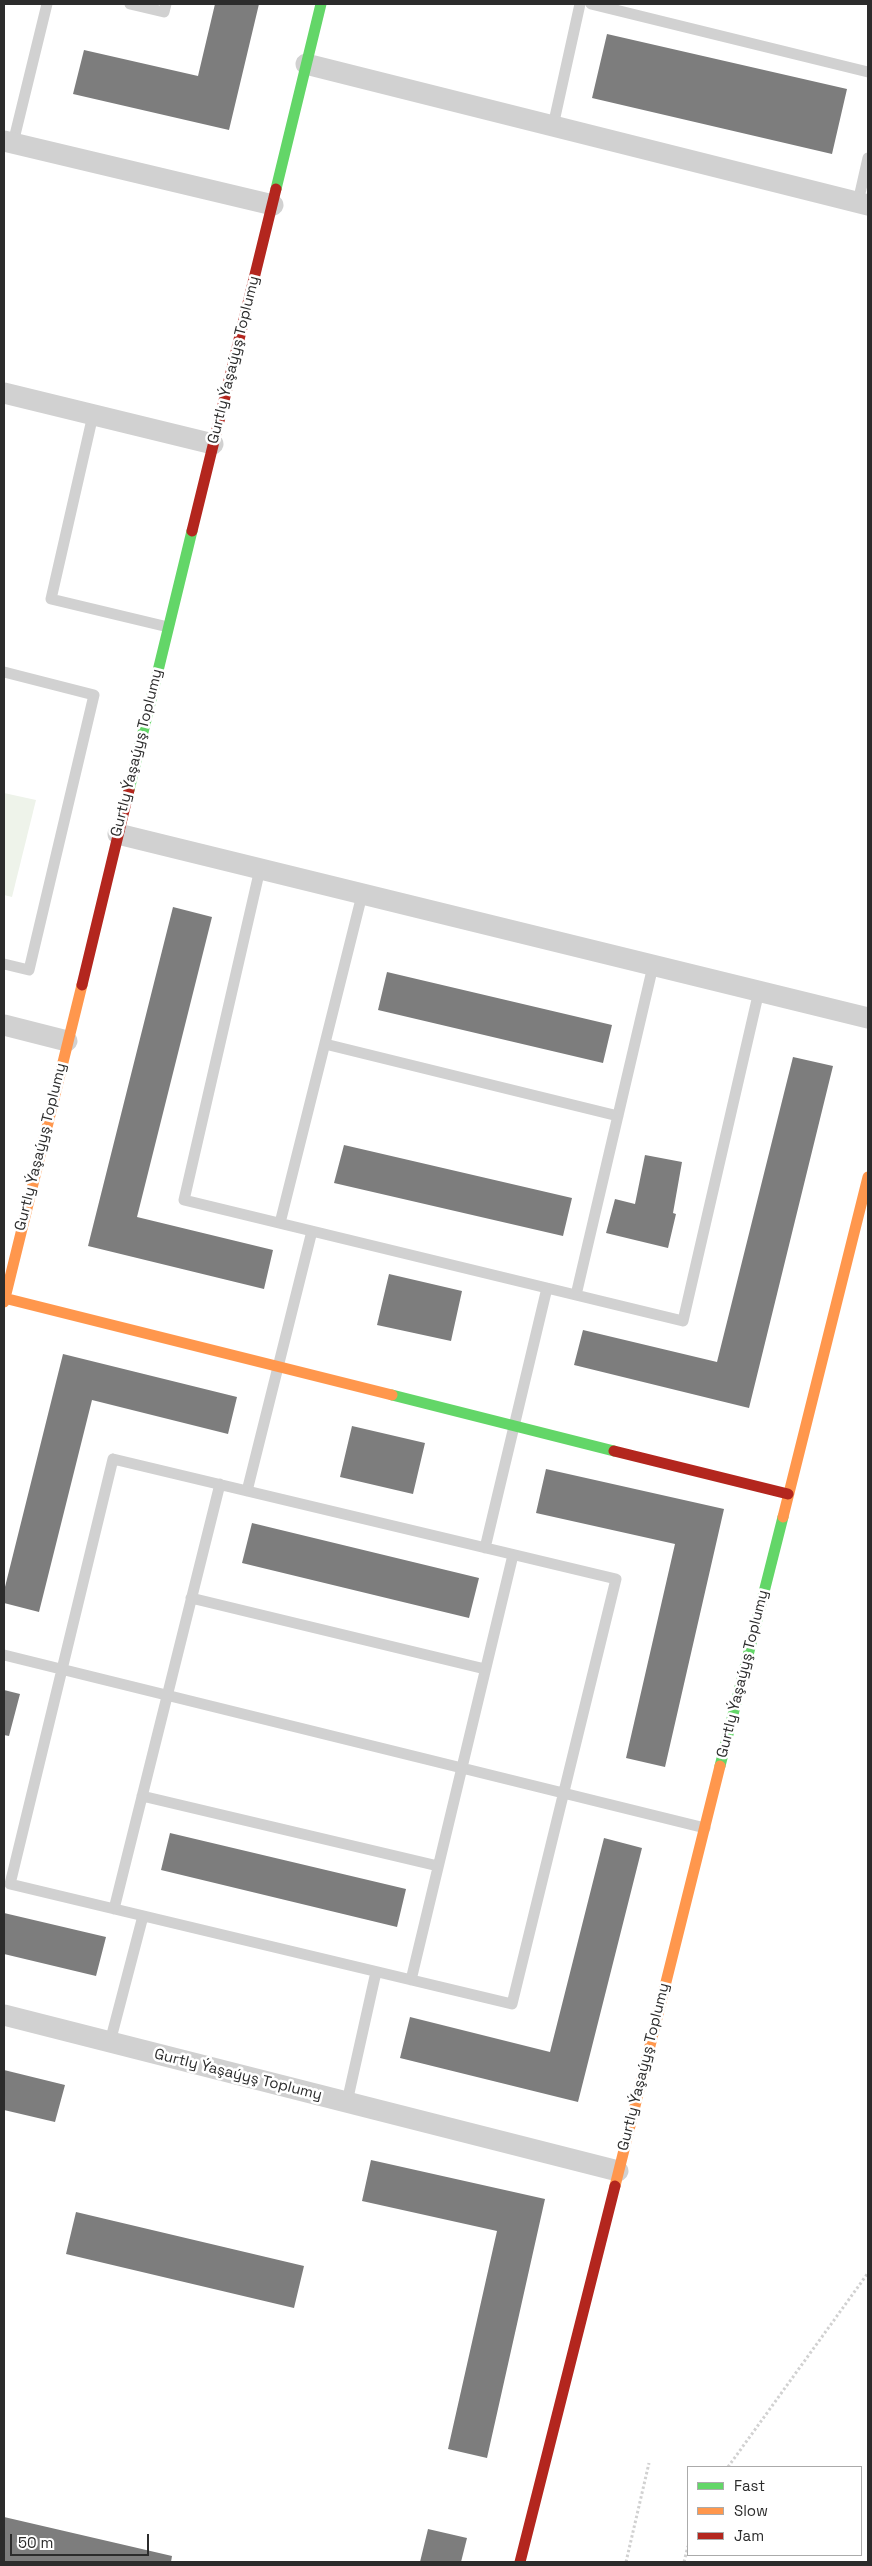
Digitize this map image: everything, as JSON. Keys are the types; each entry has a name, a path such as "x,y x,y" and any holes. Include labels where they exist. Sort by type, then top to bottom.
{"street":[{"name":"Gurtly Ýaşaýyş Toplumy","path":"4,1299 321,4"},
{"path":"306,64 863,204"},
{"path":"8,142 273,205"},
{"path":"4,393 212,444"},
{"path":"118,834 868,1018"},
{"path":"4,1025 67,1041"},
{"name":"Gurtly Ýaşaýyş Toplumy","path":"520,2562 868,1176"},
{"path":"4,1299 788,1494"},
{"name":"Gurtly Ýaşaýyş Toplumy","path":"4,2015 618,2171"}],"lane":[{"path":"8,142 48,4"},
{"path":"130,4 164,12 166,4"},
{"path":"552,126 580,4"},
{"path":"591,4 868,72"},
{"path":"863,204 868,158"},
{"path":"94,415 51,599 168,628"},
{"path":"4,672 94,695 29,970 4,964"},
{"path":"260,869 184,1200 683,1321 759,991"},
{"path":"280,1223 362,895"},
{"path":"576,1295 654,966"},
{"path":"325,1044 618,1116"},
{"path":"247,1491 312,1231"},
{"path":"485,1548 547,1288"},
{"path":"113,1459 220,1484 616,1579 512,2004 10,1884 113,1459"},
{"path":"114,1909 220,1484"},
{"path":"411,1980 513,1555"},
{"path":"191,1598 485,1669"},
{"path":"4,1655 704,1828"},
{"path":"142,1796 438,1866"},
{"path":"110,2042 143,1916"},
{"path":"347,2102 376,1972"}],"path":[{"path":"729,2466 868,2273"},
{"path":"626,2562 649,2463"}],"shaded area":[{"path":"4,793 36,800 12,897 4,895"}],"building":[{"path":"215,4 259,4 229,130 73,94 84,50 198,76"},
{"path":"607,34 847,89 832,154 592,98"},
{"path":"173,907 212,917 137,1217 273,1250 264,1289 88,1246"},
{"path":"387,972 612,1025 603,1063 378,1010"},
{"path":"793,1057 833,1066 749,1408 574,1365 583,1330 717,1362"},
{"path":"344,1145 572,1198 563,1236 334,1183"},
{"path":"645,1155 682,1162 673,1213 676,1214 668,1248 606,1233 615,1199 635,1204"},
{"path":"389,1274 462,1291 451,1341 377,1325"},
{"path":"63,1354 237,1397 228,1434 92,1400 39,1612 4,1603 4,1591"},
{"path":"352,1426 425,1443 413,1494 340,1477"},
{"path":"546,1469 724,1509 665,1767 626,1758 675,1544 536,1513"},
{"path":"252,1523 479,1578 469,1618 242,1563"},
{"path":"4,1690 20,1694 9,1736 4,1735"},
{"path":"170,1833 406,1889 397,1927 161,1870"},
{"path":"604,1838 642,1848 578,2102 400,2058 410,2017 550,2052"},
{"path":"4,1913 106,1937 96,1976 4,1954"},
{"path":"4,2070 65,2085 55,2122 4,2110"},
{"path":"371,2160 545,2199 487,2458 448,2449 497,2231 362,2201"},
{"path":"76,2212 304,2266 294,2308 66,2254"},
{"path":"4,2517 172,2556 171,2562 4,2562"},
{"path":"428,2529 467,2538 461,2562 420,2562"}],"traffic: fast":[{"path":"276,189 321,4"},
{"path":"129,790 192,531"},
{"path":"392,1395 614,1451"},
{"path":"720,1766 783,1517"}],"traffic: slow":[{"path":"4,1302 82,985"},
{"path":"783,1517 868,1177"},
{"path":"4,1298 392,1395"},
{"path":"615,2186 720,1766"}],"traffic: jam":[{"path":"192,531 276,189"},
{"path":"82,985 129,790"},
{"path":"614,1451 788,1494"},
{"path":"520,2562 615,2186"}]}
